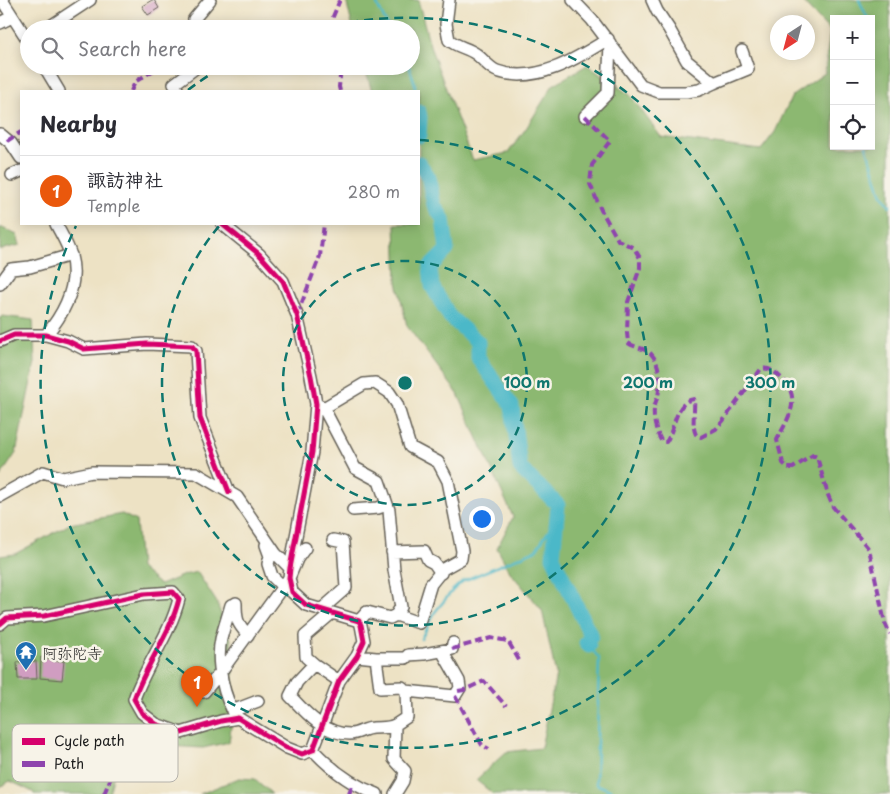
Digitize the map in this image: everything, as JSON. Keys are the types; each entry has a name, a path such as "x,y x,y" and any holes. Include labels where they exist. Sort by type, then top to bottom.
{"street":[{"path":"2,0 20,29"},
{"path":"195,20 210,0"},
{"path":"449,0 446,24 449,40 462,48 474,52 495,70 515,75 546,71 574,60 609,41"},
{"path":"573,0 609,41 641,85 660,92 699,90 748,69 742,51"},
{"path":"652,0 687,61 714,83"},
{"path":"60,20 89,1"},
{"path":"0,23 12,17"},
{"path":"586,116 608,93 609,41"},
{"path":"49,75 58,90"},
{"path":"177,90 174,84 186,75"},
{"path":"0,134 11,143 20,156"},
{"path":"46,335 58,321 75,278 71,255 56,225"},
{"path":"223,225 260,254 283,281 297,315 320,406 355,468 379,481 387,505 394,570 401,607 396,615 390,618 367,612 359,621"},
{"path":"0,284 12,269 30,267 71,255"},
{"path":"0,341 14,335 46,335 68,340 84,349 147,344 192,346 196,351 200,418 229,492"},
{"path":"320,406 364,384 375,383 389,392 397,404 410,447 438,462 448,481 462,551 460,559 441,573 431,584 419,623 396,615"},
{"path":"287,578 320,406"},
{"path":"0,496 43,472 63,478 92,472 196,472 237,497 276,554 292,592 306,606 359,621 362,625 364,641 357,656 339,681 313,750"},
{"path":"353,510 378,508 387,505"},
{"path":"261,533 270,556 268,564 272,576 287,578"},
{"path":"333,540 342,542 346,588 304,636 306,657 339,681"},
{"path":"204,692 248,635 305,548"},
{"path":"392,552 424,551 428,560 426,572"},
{"path":"428,560 434,563 441,573"},
{"path":"0,624 7,618 44,616 144,594 173,592 179,599 175,616 141,680 134,699 142,713 156,724"},
{"path":"248,635 239,624 234,604 220,641 220,673 235,714 286,748 302,754 313,750"},
{"path":"357,656 406,658 408,655 452,649 453,642"},
{"path":"376,658 380,688 402,687 406,691 455,696 460,688 459,681 442,651"},
{"path":"314,664 297,682 290,696 306,713 329,731 352,734 371,728 387,729 395,725 407,717 406,691"},
{"path":"178,732 181,733 221,721 258,702"},
{"path":"395,725 394,759 405,771 403,781 395,794"},
{"path":"313,750 323,761 362,789 377,794"}],"green space":[{"path":"346,0 418,0 431,49 473,160 508,153 553,85 587,65 630,95 661,137 761,150 775,132 792,96 825,73 830,31 801,0 890,0 890,794 493,794 476,780 506,752 541,748 556,675 542,610 510,572 497,548 513,517 458,394 407,326 397,282 395,225 420,225 420,90 372,90 367,75 420,75 420,20 351,20"},
{"path":"0,227 17,235 20,245 0,250"},
{"path":"2,316 33,320 35,362 16,453 0,477 0,318"},
{"path":"122,514 136,521 140,568 160,585 197,572 216,601 231,640 235,700 229,742 203,748 178,747 178,724 12,724 12,782 10,781 0,787 0,556 15,554 70,524"},
{"path":"239,778 255,779 272,794 200,794"},
{"path":"12,782 112,782 109,794 34,794"}],"building":[{"path":"154,0 159,8 148,15 142,6"},
{"path":"41,657 64,661 62,680 40,678"},
{"path":"36,661 37,679 18,679 17,662"}],"waterway":[{"path":"375,0 385,20"},
{"path":"859,0 866,15"},
{"path":"412,75 415,90"},
{"path":"867,150 882,195 890,206"},
{"path":"420,164 428,176 434,205 443,219 447,250 430,267 432,286 450,317 478,342 478,358 512,406 520,468 558,505 553,557 591,636 586,643 589,646"},
{"path":"421,639 435,612 463,581 536,550 557,518"},
{"path":"589,646 599,658 596,784 619,794"}],"marked path":[{"path":"332,20 339,2 338,0"},
{"path":"131,90 135,82 146,75"},
{"path":"340,75 340,90"},
{"path":"585,116 610,141 592,165 590,184 601,210 618,240 634,248 640,258 640,268 628,302 628,343 650,353 656,362 660,376 660,385 654,408 654,417 662,442 666,442 679,410 688,401 694,399 694,429 695,433 701,437 716,429 761,369 770,369 778,375 786,383 792,399 792,407 777,440 783,463 788,468 793,468 813,455 817,457 833,507 869,549 885,623 890,634"},
{"path":"7,141 20,133"},
{"path":"297,315 320,256 324,225"},
{"path":"452,649 491,638 508,641 520,662"},
{"path":"458,691 484,681 506,706"},
{"path":"455,696 482,745 489,749"},
{"path":"178,739 181,733"},
{"path":"104,794 109,782"},
{"path":"349,794 353,783"}],"cycle path":[{"path":"178,732 181,733 238,718 287,748 302,754 313,750 339,681 357,656 364,641 359,621 306,605 292,592 289,578 290,568 312,452 316,404 311,376 297,315 283,281 259,254 223,225"},
{"path":"0,341 14,335 46,335 68,341 84,349 147,344 192,346 196,351 200,418 229,492"},
{"path":"0,624 7,618 44,616 144,594 173,592 179,599 175,612 134,699 142,713 156,724"}],"place":[{"name":"阿弥陀寺","path":"26,671"},
{"name":"諏訪神社","path":"197,707"}]}
